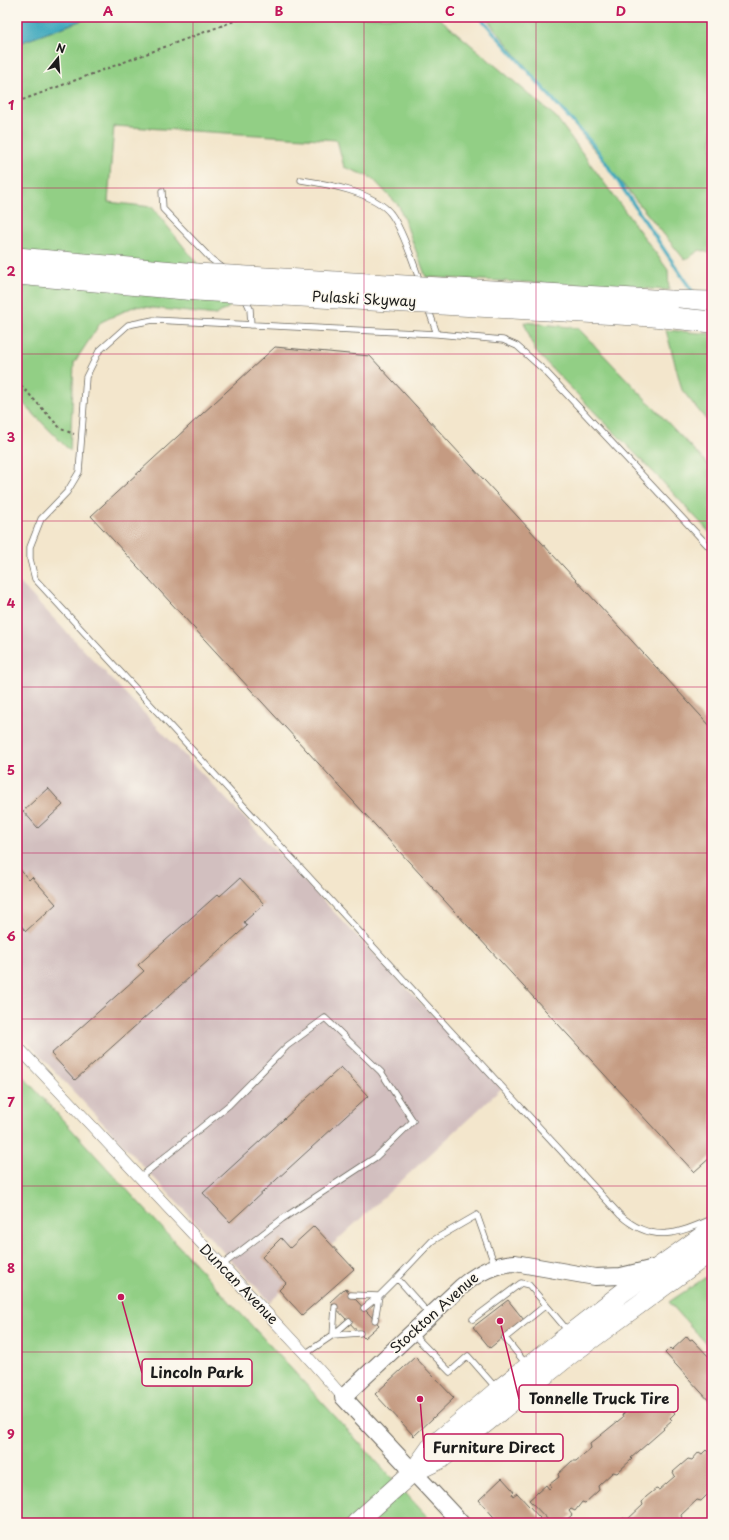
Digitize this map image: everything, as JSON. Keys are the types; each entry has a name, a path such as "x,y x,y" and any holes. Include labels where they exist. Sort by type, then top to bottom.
{"highway":[{"name":"Pulaski Skyway","path":"17,258 205,275 670,302 712,302"},
{"name":"Pulaski Skyway","path":"17,274 182,289 652,316 712,322"},
{"path":"356,1523 413,1472 430,1448 498,1390 569,1332 712,1229"},
{"path":"413,1472 441,1459 570,1355 712,1251"}],"main road":[{"name":"Stockton Avenue","path":"343,1397 472,1278 495,1266 508,1263 521,1264 595,1277 621,1276 658,1267"},
{"name":"Duncan Avenue","path":"343,1397 461,1523"}],"street":[{"name":"Duncan Avenue","path":"17,1046 221,1266 306,1354 343,1397"}],"lane":[{"path":"301,180 332,185 379,202 391,215 417,274 437,334"},
{"path":"162,191 163,209 211,259 240,282"},
{"path":"242,289 250,309 251,325"},
{"path":"712,550 546,371 517,346 503,340 437,334 152,320 128,325 99,351 86,377 83,437 79,472 67,492 41,519 30,547 30,559 34,580 625,1219 646,1231 663,1234 676,1233 712,1219"},
{"path":"139,1178 229,1105 287,1046 325,1018 381,1072 413,1121 376,1157 282,1219 221,1266"},
{"path":"364,1308 398,1278 432,1242 477,1215 495,1266"},
{"path":"398,1278 431,1315"},
{"path":"473,1319 521,1283 529,1285 569,1332"},
{"path":"351,1295 379,1296"},
{"path":"375,1320 379,1296"},
{"path":"528,1366 506,1338 546,1306"},
{"path":"333,1335 335,1307"},
{"path":"306,1354 333,1335 348,1322"},
{"path":"333,1335 360,1333"},
{"path":"412,1333 450,1372 468,1356 498,1390"}],"path":[{"path":"17,102 245,17"},
{"path":"17,381 61,429 83,437"}],"shaded area":[{"path":"17,580 502,1088 270,1302 17,1031"}],"green space":[{"path":"91,17 438,17 556,117 668,270 669,290 426,277 399,206 372,178 344,167 337,140 114,126 108,202 152,207 231,306 216,315 135,306 101,322 74,363 70,451 17,397 17,44"},
{"path":"485,17 712,17 712,254 700,250 685,260"},
{"path":"524,322 578,328 712,469 712,535 660,479 535,351"},
{"path":"666,330 712,334 712,427 682,390"},
{"path":"17,1070 433,1523 17,1523"},
{"path":"712,1273 712,1350 669,1302"}],"water":[{"path":"17,17 91,17 17,44"}],"building":[{"path":"275,347 370,356 712,728 712,1156 694,1172 91,516"},
{"path":"48,788 63,805 38,828 23,811"},
{"path":"17,866 29,880 32,877 56,904 26,931 17,921"},
{"path":"240,878 264,904 244,922 247,926 75,1080 51,1054 144,971 138,965 218,894 220,896"},
{"path":"341,1067 368,1096 230,1222 203,1193"},
{"path":"314,1226 354,1269 302,1315 279,1290 286,1283 262,1257 281,1238 290,1248"},
{"path":"345,1288 379,1325 364,1338 330,1302"},
{"path":"508,1300 524,1320 490,1348 473,1327"},
{"path":"687,1336 690,1340 692,1339 712,1360 712,1404 665,1353 670,1348 672,1350"},
{"path":"415,1357 454,1398 414,1436 375,1394"},
{"path":"655,1392 675,1413 670,1418 672,1420 617,1473 613,1472 598,1486 599,1490 585,1503 582,1502 575,1511 571,1509 569,1511 572,1515 563,1523 551,1523 529,1500 546,1485 549,1489 551,1487 550,1484 559,1477 558,1474 572,1461 576,1461 591,1448 590,1444 623,1417 622,1415 638,1400 640,1403 648,1394 650,1396"},
{"path":"706,1450 712,1456 712,1490 701,1501 697,1500 681,1515 682,1519 677,1523 618,1523 623,1518 627,1520 643,1505 642,1502 646,1497 656,1489 659,1490 675,1476 673,1472 688,1459 692,1460 699,1452 702,1454"},
{"path":"502,1478 514,1492 512,1494 513,1496 517,1493 540,1518 537,1521 538,1523 499,1523 479,1500"}],"waterway":[{"path":"480,17 595,147 694,294"}],"place":[{"name":"Lincoln Park","path":"121,1297"},
{"name":"Tonnelle Truck Tire","path":"500,1321"},
{"name":"Furniture Direct","path":"420,1399"}]}
